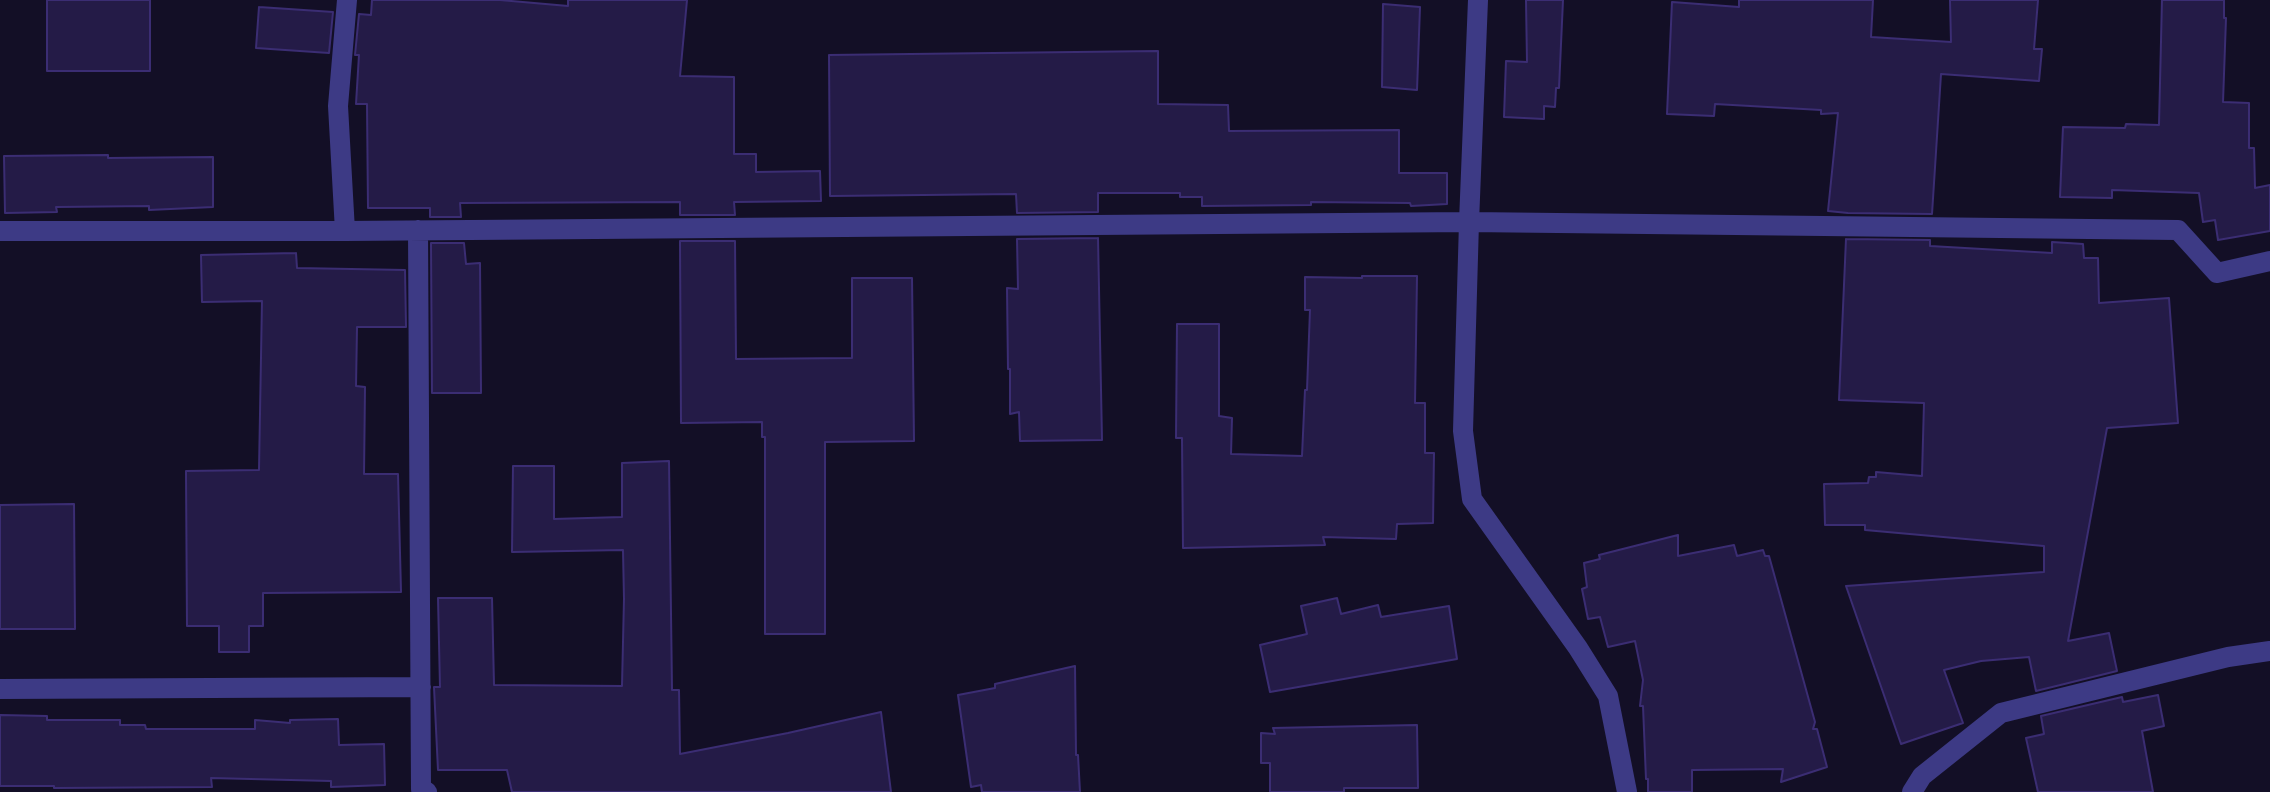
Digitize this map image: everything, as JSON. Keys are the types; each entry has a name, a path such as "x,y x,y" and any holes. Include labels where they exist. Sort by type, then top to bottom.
{"street":[{"path":"345,231 338,106 347,0"},
{"path":"1478,0 1463,431 1472,499 1578,648 1608,696 1627,792"},
{"path":"0,231 1469,222 2178,230 2217,273 2270,261"},
{"path":"418,230 421,789 427,792"},
{"path":"1912,792 1922,776 2001,713 2228,657 2270,651"},
{"path":"0,689 421,687"}],"building":[{"path":"47,0 150,0 150,71 47,71"},
{"path":"372,0 500,0 568,6 568,0 687,0 680,76 734,77 734,154 756,154 756,172 820,171 821,201 734,202 735,215 680,215 680,202 460,203 461,217 430,217 430,208 368,208 367,104 356,104 359,55 355,55 359,14 371,15"},
{"path":"1526,0 1563,0 1559,88 1556,88 1555,107 1544,106 1544,119 1504,117 1506,61 1527,62"},
{"path":"1739,0 1873,0 1871,37 1951,42 1950,0 2038,0 2034,49 2042,49 2039,81 1941,74 1932,214 1828,211 1838,113 1715,104 1714,116 1667,114 1672,2 1739,7"},
{"path":"2162,0 2224,0 2223,102 2249,103 2249,148 2254,148 2255,188 2270,185 2270,231 2218,240 2215,220 2203,222 2199,193 2112,190 2112,198 2060,197 2063,127 2159,125"},
{"path":"1383,4 1420,7 1417,90 1382,87"},
{"path":"259,7 333,12 329,53 256,48"},
{"path":"1158,51 1158,104 1228,105 1229,131 1399,130 1399,173 1447,173 1447,204 1411,206 1410,203 1311,202 1311,205 1202,206 1202,197 1180,197 1180,193 1098,193 1098,212 1017,213 1016,194 830,196 829,55"},
{"path":"108,155 108,158 213,157 213,207 149,210 149,206 56,207 57,212 5,213 4,156"},
{"path":"1098,238 1102,440 1020,441 1019,412 1010,414 1008,369 1007,288 1018,289 1017,239"},
{"path":"1846,239 1930,240 1930,246 2052,253 2052,242 2083,244 2084,258 2098,258 2099,303 2169,298 2178,423 2107,428 2068,641 2109,633 2117,671 2036,691 2029,657 1981,661 1944,670 1963,723 1901,744 1846,586 2044,572 2044,546 1865,530 1865,525 1825,525 1824,484 1868,483 1869,477 1876,477 1876,472 1922,476 1924,403 1839,400"},
{"path":"680,241 735,241 736,359 852,358 852,278 912,278 914,441 825,442 825,634 765,634 765,437 762,437 762,422 681,423"},
{"path":"431,243 464,243 466,264 480,263 481,393 432,393"},
{"path":"296,253 297,268 405,270 406,327 357,327 356,386 365,387 364,474 398,474 401,592 263,593 263,626 249,626 249,652 219,652 219,626 187,626 186,471 259,470 262,301 202,302 201,255"},
{"path":"1417,276 1415,403 1425,403 1425,453 1434,453 1433,523 1397,524 1396,539 1323,537 1325,545 1183,548 1182,438 1176,438 1177,324 1219,324 1219,416 1232,418 1231,454 1302,456 1310,310 1305,310 1305,277"},
{"path":"669,461 672,690 679,690 680,754 881,712 891,792 512,792 507,770 438,770 434,687 440,687 438,598 492,598 494,685 622,686 623,550 512,552 513,466 554,466 554,519 622,517 622,463"},
{"path":"74,504 75,629 0,629 0,505"},
{"path":"1678,535 1678,556 1734,545 1737,556 1763,550 1765,556 1769,556 1815,722 1813,729 1817,729 1827,767 1781,782 1783,769 1692,770 1692,792 1648,792 1643,706 1640,706 1643,680 1635,641 1608,647 1600,617 1588,619 1582,589 1587,587 1584,563 1600,559 1599,555"},
{"path":"1337,598 1341,614 1378,605 1381,617 1449,606 1457,659 1270,692 1260,645 1307,634 1301,606"},
{"path":"1075,666 1076,755 1080,792 982,792 981,785 971,787 958,695"},
{"path":"2158,695 2164,726 2142,731 2153,792 2038,792 2026,738 2044,734 2041,716 2122,697 2123,702"},
{"path":"0,715 47,716 47,720 120,720 120,725 145,725 146,729 255,729 255,720 290,723 290,720 338,719 339,745 384,744 385,785 331,787 331,781 211,778 212,787 0,786"},
{"path":"1417,725 1418,788 1270,792 1270,763 1261,763 1261,733 1275,734 1273,728"}]}
